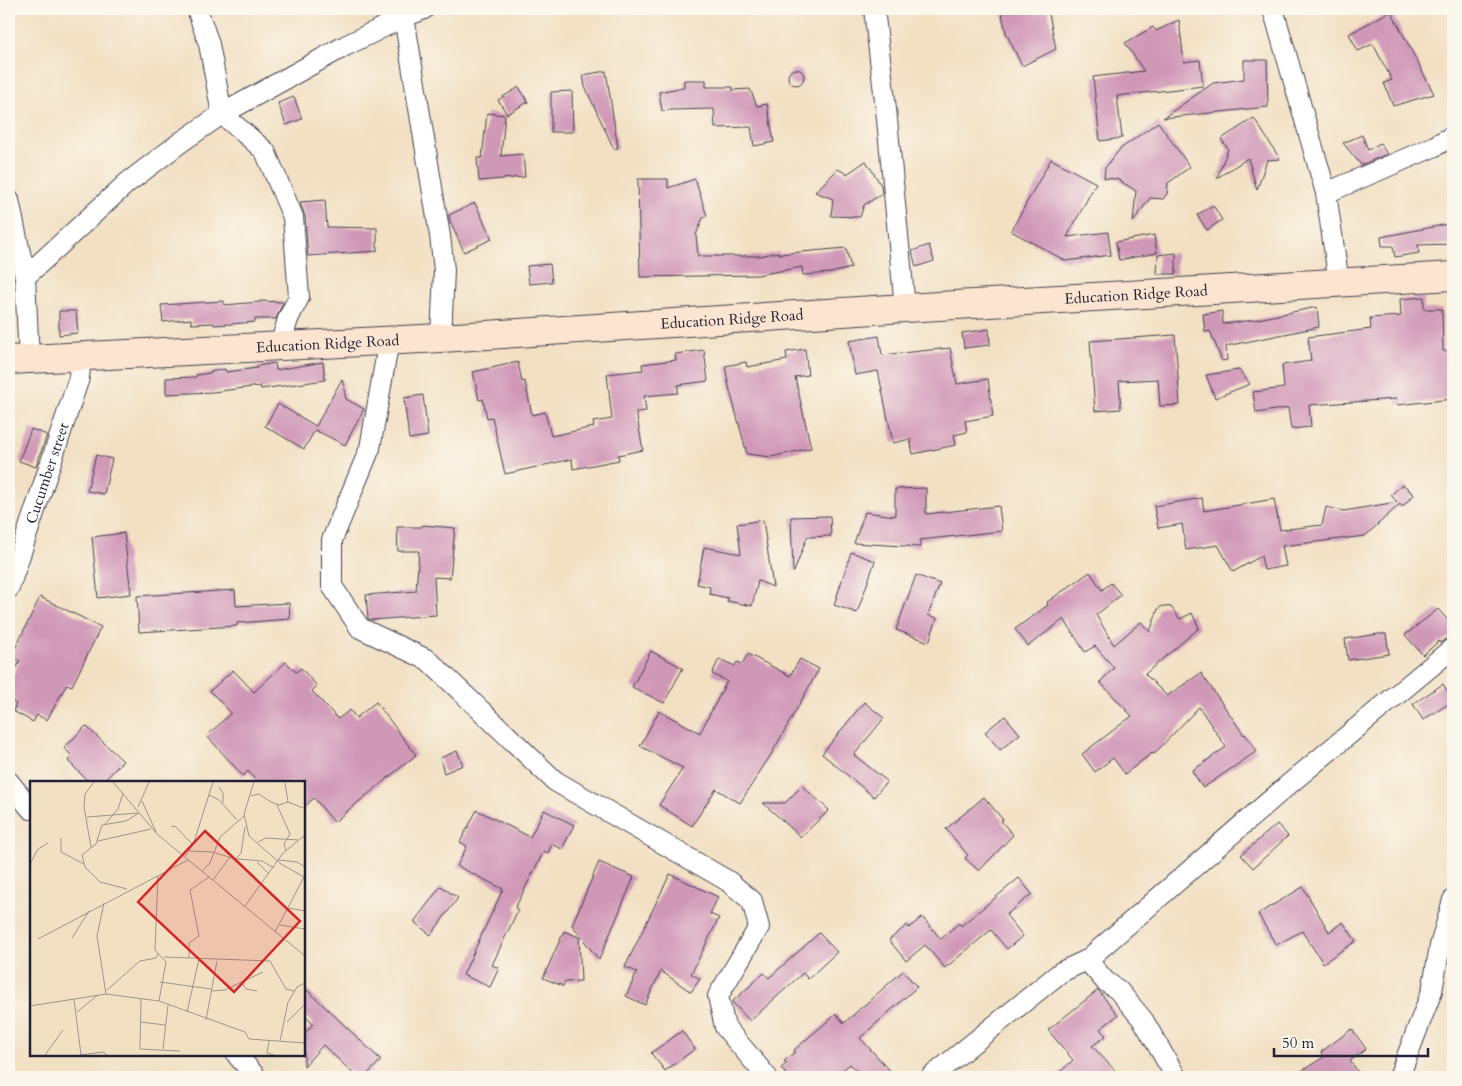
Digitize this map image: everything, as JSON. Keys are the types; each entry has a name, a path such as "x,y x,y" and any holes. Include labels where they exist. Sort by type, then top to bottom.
{"main road":[{"name":"Education Ridge Road","path":"19,360 442,338 905,308 1453,276"}],"street":[{"path":"197,9 209,44 222,114 265,151 293,218 298,297 288,319 280,346"},
{"path":"24,277 128,183 181,142 222,114 345,46 424,9"},
{"path":"874,9 886,109 905,308"},
{"path":"1273,9 1326,193 1339,283"},
{"path":"404,17 440,236 444,270 442,338"},
{"path":"1326,193 1433,147 1453,136"},
{"path":"9,200 24,277 19,360"},
{"path":"389,340 370,448 332,540 332,586 360,628 428,660 555,781 728,880 752,901 759,927 718,996 725,1027 767,1077"},
{"name":"Cucumber street","path":"9,588 78,378 81,357"},
{"path":"931,1077 1061,972 1087,960 1288,785 1453,648"},
{"path":"9,782 30,808"},
{"path":"1399,1077 1432,992 1446,948 1453,900"},
{"path":"1087,960 1105,982 1118,990 1143,1020 1176,1077"},
{"path":"238,1056 256,1077"}],"building":[{"path":"1001,9 1048,9 1056,49 1022,66 1006,33"},
{"path":"1391,11 1434,94 1393,106 1384,83 1392,80 1373,44 1358,51 1349,34"},
{"path":"1179,20 1184,62 1200,60 1203,86 1117,96 1122,138 1100,141 1093,77 1144,71 1125,43 1153,27 1156,31"},
{"path":"1244,60 1267,60 1268,107 1163,118 1213,83 1244,79"},
{"path":"793,69 799,69 804,74 802,83 793,85 788,80 788,74"},
{"path":"606,71 618,148 614,149 585,87 583,75"},
{"path":"684,80 706,80 706,87 733,87 733,90 750,89 757,106 767,104 774,142 754,146 751,127 715,128 714,109 662,111 659,92 684,87"},
{"path":"519,87 528,102 507,114 498,100"},
{"path":"572,91 573,132 551,132 551,92"},
{"path":"294,97 302,119 286,125 278,103"},
{"path":"487,113 505,115 501,156 523,154 525,177 479,181 477,158 482,158"},
{"path":"1254,118 1280,159 1267,160 1257,190 1248,158 1217,178 1228,149 1221,139"},
{"path":"1158,122 1190,167 1168,183 1167,194 1163,199 1150,198 1133,222 1136,191 1117,179 1104,178 1105,168 1120,149"},
{"path":"1362,135 1368,150 1380,143 1387,154 1361,165 1343,143"},
{"path":"1051,159 1096,183 1067,237 1108,232 1111,255 1066,261 1011,231"},
{"path":"866,161 881,185 882,194 864,205 860,217 831,216 833,199 815,192 838,169 847,174"},
{"path":"638,179 668,179 668,188 695,179 707,216 703,218 696,235 698,256 760,256 779,252 779,254 846,248 851,268 831,273 803,275 802,267 758,275 640,277"},
{"path":"325,200 327,227 377,228 377,251 308,256 305,216 300,202"},
{"path":"475,203 492,239 464,252 449,215"},
{"path":"1213,205 1222,220 1207,230 1197,215"},
{"path":"1453,223 1453,244 1418,245 1419,253 1395,257 1393,246 1382,246 1381,237"},
{"path":"1154,235 1157,253 1119,260 1116,242"},
{"path":"929,245 934,261 916,267 912,251"},
{"path":"1176,253 1176,274 1157,274 1158,255"},
{"path":"550,264 552,282 529,284 527,266"},
{"path":"1424,297 1424,309 1442,309 1443,351 1453,351 1453,399 1397,405 1396,399 1309,405 1311,427 1291,429 1288,408 1256,413 1253,392 1284,388 1282,365 1311,361 1308,337 1371,329 1370,318 1401,316 1400,299"},
{"path":"224,301 224,305 260,301 283,302 276,319 255,319 255,322 214,325 214,323 191,324 191,319 163,322 161,305"},
{"path":"1317,307 1319,327 1226,346 1227,360 1222,361 1210,331 1205,332 1203,314 1222,311 1223,324"},
{"path":"59,311 76,311 78,333 59,335"},
{"path":"989,329 990,345 964,348 962,333"},
{"path":"1175,335 1180,405 1160,406 1158,379 1119,381 1121,409 1095,411 1090,341"},
{"path":"879,336 882,355 950,348 957,384 988,379 993,416 965,421 967,432 954,435 956,445 913,454 910,439 893,443 878,371 855,375 849,341"},
{"path":"805,349 808,375 795,377 811,448 771,457 747,454 725,366 746,362 747,367 787,360 786,352"},
{"path":"704,350 708,381 678,385 678,393 644,396 646,411 636,412 643,450 618,455 619,460 573,469 572,459 505,474 492,417 487,418 483,399 479,400 473,372 518,362 522,382 525,381 532,415 545,412 551,436 594,427 593,422 612,419 607,374 643,370 642,364 676,360 675,354"},
{"path":"323,362 325,380 261,389 260,386 213,392 166,394 166,378 196,377 196,375 225,369 226,372 257,368 257,366 275,363 276,370"},
{"path":"1239,370 1250,384 1215,398 1206,375"},
{"path":"342,379 346,399 364,409 345,445 315,430 304,449 265,426 278,404 316,426"},
{"path":"423,395 428,436 409,439 404,398"},
{"path":"31,429 47,435 36,467 19,461"},
{"path":"96,455 112,459 104,494 87,491"},
{"path":"1403,484 1414,495 1402,507 1400,504 1365,536 1282,546 1286,566 1264,570 1261,556 1233,572 1218,545 1186,550 1182,524 1158,528 1154,506 1202,498 1204,511 1274,499 1280,530 1322,525 1326,507 1344,511 1397,502 1391,495"},
{"path":"926,488 926,514 999,506 1002,531 920,540 920,547 854,543 865,512 895,516 895,489"},
{"path":"830,516 831,536 807,537 793,572 791,517"},
{"path":"763,520 773,587 758,581 752,606 727,601 728,598 709,594 710,587 697,584 704,547 741,554 737,524"},
{"path":"422,525 455,528 450,578 434,577 436,615 368,619 366,595 416,591 419,551 398,551 397,527 422,527"},
{"path":"124,533 131,594 98,598 92,537"},
{"path":"851,552 875,561 857,613 834,605"},
{"path":"1090,572 1102,590 1111,583 1121,595 1096,615 1114,645 1141,622 1150,632 1158,609 1162,606 1171,607 1180,619 1192,613 1199,628 1145,674 1167,696 1201,673 1257,751 1203,788 1192,771 1226,747 1199,707 1154,754 1152,753 1125,774 1113,758 1095,772 1082,754 1132,716 1100,682 1114,668 1095,646 1085,652 1064,619 1028,646 1015,629 1048,605 1047,602"},
{"path":"916,575 940,584 928,615 937,618 929,642 896,630"},
{"path":"235,590 236,606 289,603 290,619 237,623 237,626 139,632 137,596"},
{"path":"40,597 101,627 72,686 67,684 47,720 37,715 33,722 13,711 16,704 9,700 9,682 20,661 11,657"},
{"path":"1438,609 1453,626 1453,636 1440,643 1439,641 1423,655 1405,635"},
{"path":"1386,634 1389,654 1348,660 1345,639"},
{"path":"651,651 683,668 664,703 632,687"},
{"path":"748,654 790,676 800,659 819,669 772,753 740,803 716,789 692,826 659,805 683,768 640,746 659,711 700,733 727,681 712,674 719,659 735,666 737,662 742,664"},
{"path":"286,662 296,672 301,668 317,686 312,691 338,719 350,710 356,718 376,702 416,755 334,822 314,798 305,806 305,781 256,781 248,771 243,776 207,736 231,713 210,691 233,670 254,692"},
{"path":"1443,684 1453,701 1423,720 1413,704"},
{"path":"864,702 884,718 854,755 887,781 874,797 822,754"},
{"path":"1005,716 1020,734 1000,750 985,732"},
{"path":"86,726 123,761 104,781 88,781 68,761 72,756 64,748"},
{"path":"457,751 463,765 444,773 440,758"},
{"path":"802,786 829,810 801,837 763,803 785,803"},
{"path":"984,797 1013,835 979,871 965,858 968,855 946,829"},
{"path":"477,810 530,837 544,810 574,825 562,849 552,844 548,853 544,851 515,908 518,910 492,965 499,968 490,987 463,975 503,889 457,866 467,846 460,842"},
{"path":"1277,824 1288,836 1253,868 1241,855"},
{"path":"599,862 634,877 599,960 572,925"},
{"path":"670,874 718,897 710,914 719,918 691,974 700,979 691,992 661,971 645,1005 626,996 637,972 625,967"},
{"path":"1019,878 1032,894 1006,915 1023,936 1007,949 991,930 945,968 925,945 906,961 889,940 907,925 909,928 922,917 941,939 959,923 961,926"},
{"path":"441,886 458,898 431,935 414,922"},
{"path":"1303,887 1329,932 1343,922 1356,941 1323,963 1302,931 1276,945 1258,914"},
{"path":"564,931 579,937 581,981 565,982 563,986 543,978"},
{"path":"819,933 837,952 808,979 803,973 750,1021 732,1002 764,973 769,978"},
{"path":"903,971 917,987 860,1038 896,1077 863,1077 850,1064 834,1077 788,1077 781,1068 787,1063 784,1061 795,1052 794,1050 836,1014 844,1023"},
{"path":"305,988 381,1060 365,1077 357,1077 323,1045 304,1066 305,1033 313,1024 305,1016"},
{"path":"1098,990 1118,1015 1100,1029 1106,1036 1092,1046 1121,1077 1055,1077 1073,1060 1048,1030"},
{"path":"1352,1029 1366,1049 1350,1061 1362,1077 1292,1077 1324,1057 1321,1052"},
{"path":"682,1031 695,1049 665,1071 651,1053"}]}
